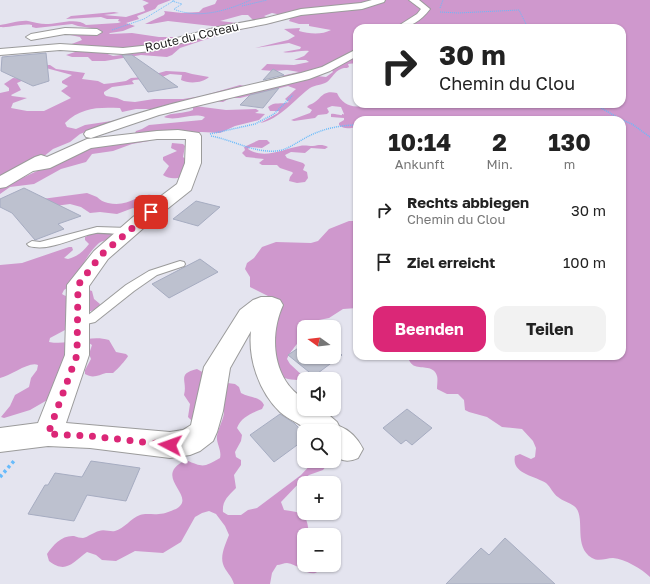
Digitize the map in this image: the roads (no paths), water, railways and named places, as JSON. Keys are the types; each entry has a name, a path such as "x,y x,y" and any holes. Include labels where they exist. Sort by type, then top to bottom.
{"street":[{"name":"Route du Coteau","path":"0,52 60,47 123,51 151,48 218,30 266,21 300,12 362,6 382,0"},
{"path":"407,24 420,16 426,9 413,0"},
{"path":"0,44 19,39 65,32 97,32"},
{"path":"0,183 83,137 117,124 155,112 305,76 326,69 353,54"},
{"path":"28,168 44,165 87,144 157,135 178,134 194,136 193,163 185,186 128,231 101,255 78,285 77,355 48,434"},
{"path":"0,440 48,434 90,436 170,445 190,442 203,432 209,411 217,368 248,316 261,305 272,304 262,324 261,348 270,379 288,403 309,415 319,424"}],"lane":[{"path":"32,244 46,244 97,230 128,231"},
{"path":"78,322 91,319 130,288 153,273 180,264"}]}
